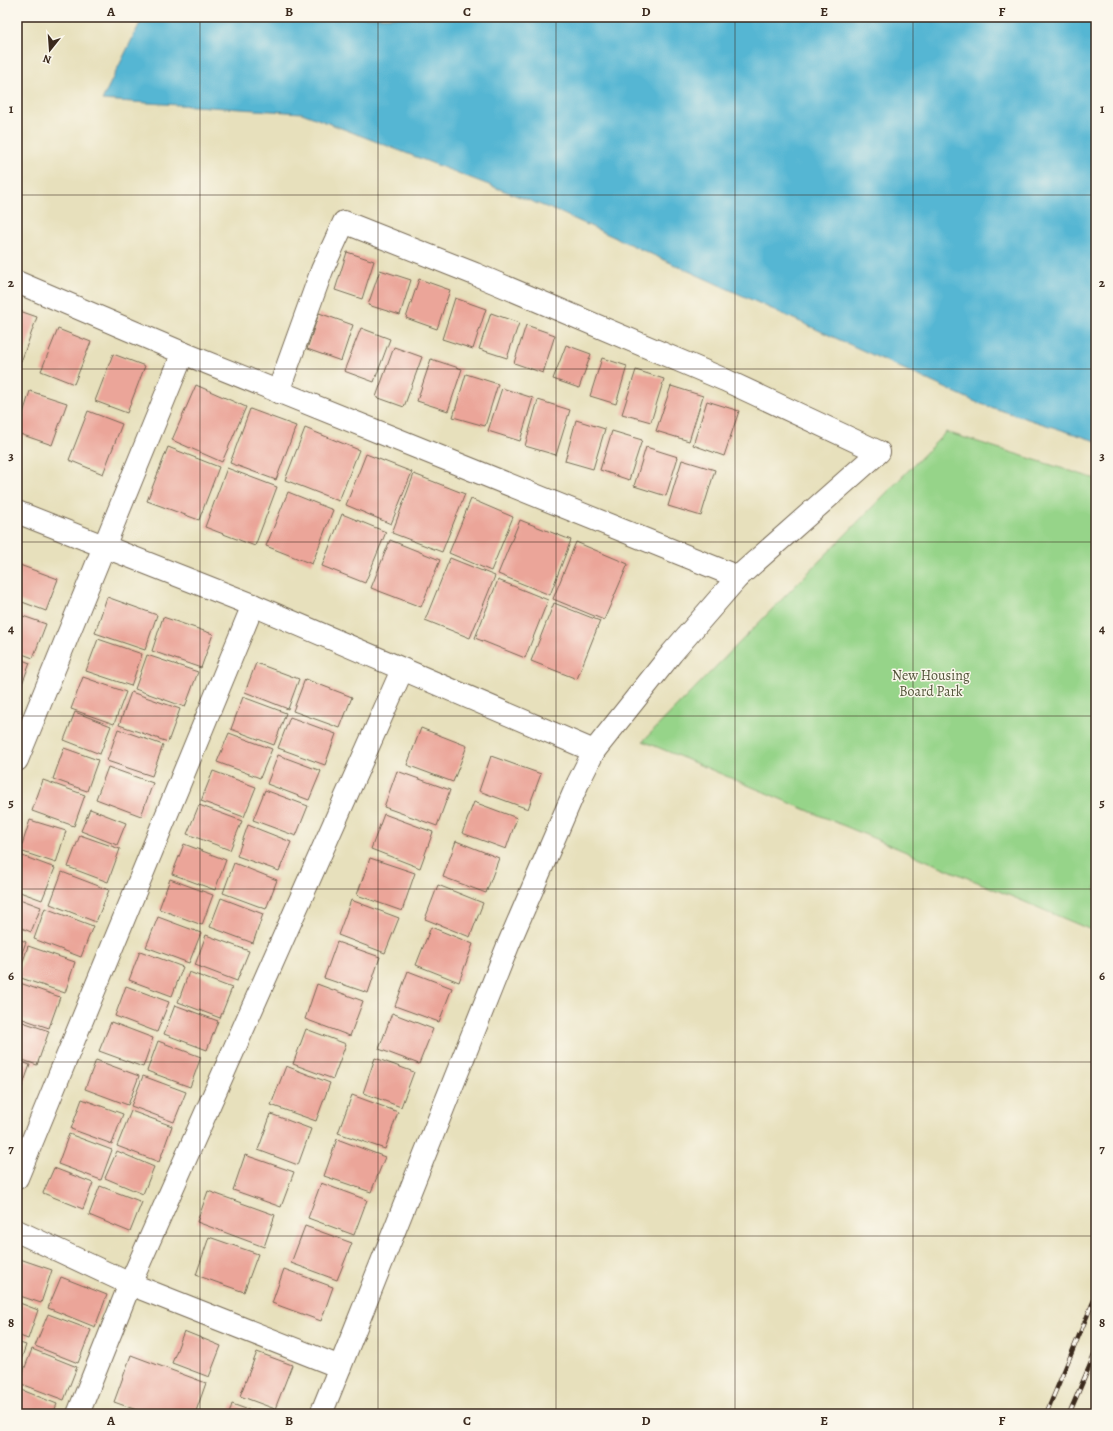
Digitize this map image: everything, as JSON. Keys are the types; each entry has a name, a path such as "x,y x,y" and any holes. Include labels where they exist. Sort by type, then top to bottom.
{"street":[{"path":"278,392 322,270 344,222 475,274 725,380 879,452 738,578 672,653 594,752 578,783 509,943 321,1414"},
{"path":"17,282 183,353 738,578"},
{"path":"17,760 105,548 183,353"},
{"path":"17,512 105,548 253,605 594,752"},
{"path":"17,1178 253,605"},
{"path":"78,1414 130,1284 402,670"},
{"path":"17,1231 130,1284 340,1368"}],"green space":[{"name":"New Housing Board Park","path":"946,432 1096,479 1096,932 643,741"}],"water":[{"path":"143,17 1096,17 1096,441 978,403 559,212 302,113 102,100"}],"building":[{"path":"347,252 374,261 362,299 335,290"},
{"path":"380,270 411,280 400,315 368,305"},
{"path":"419,279 450,290 437,329 406,318"},
{"path":"455,298 486,309 473,349 442,339"},
{"path":"17,310 37,317 21,362 17,360"},
{"path":"319,313 353,325 341,361 307,349"},
{"path":"491,313 519,323 507,358 479,349"},
{"path":"526,325 555,335 543,373 514,363"},
{"path":"361,328 390,339 374,382 344,371"},
{"path":"58,329 91,342 74,384 41,371"},
{"path":"566,345 591,354 579,388 553,379"},
{"path":"394,347 422,357 404,407 376,397"},
{"path":"113,354 145,366 127,413 95,401"},
{"path":"602,358 627,366 616,404 590,396"},
{"path":"431,359 462,369 448,411 417,401"},
{"path":"636,370 664,379 651,422 622,414"},
{"path":"466,374 498,384 485,426 453,417"},
{"path":"196,385 246,407 222,462 172,440"},
{"path":"671,386 703,396 689,441 656,431"},
{"path":"502,388 533,398 520,441 488,431"},
{"path":"30,391 67,403 52,445 17,433"},
{"path":"538,400 570,410 556,455 525,446"},
{"path":"707,401 739,411 724,456 693,445"},
{"path":"250,409 296,426 276,480 230,463"},
{"path":"88,411 122,424 103,474 69,460"},
{"path":"576,420 605,429 593,469 565,461"},
{"path":"305,428 359,450 339,501 285,480"},
{"path":"612,431 642,440 629,480 600,470"},
{"path":"168,447 219,467 199,520 147,501"},
{"path":"646,447 678,457 666,496 634,486"},
{"path":"366,454 412,472 391,524 346,505"},
{"path":"682,460 715,470 701,516 668,506"},
{"path":"227,468 277,487 255,546 205,527"},
{"path":"414,474 465,494 442,552 392,533"},
{"path":"288,492 333,510 312,564 266,546"},
{"path":"471,499 513,517 491,571 449,553"},
{"path":"342,514 386,532 365,583 322,566"},
{"path":"520,520 571,540 550,595 498,574"},
{"path":"390,540 440,560 421,607 371,588"},
{"path":"576,542 628,564 604,620 553,599"},
{"path":"450,558 495,576 470,638 425,620"},
{"path":"17,564 58,579 46,611 17,600"},
{"path":"498,580 548,600 525,658 475,638"},
{"path":"107,597 157,615 145,650 95,633"},
{"path":"554,603 600,621 577,679 531,661"},
{"path":"17,614 46,624 33,658 17,652"},
{"path":"163,617 213,634 201,668 152,651"},
{"path":"98,639 142,654 131,686 86,671"},
{"path":"147,655 198,672 185,707 135,689"},
{"path":"17,658 30,663 17,697"},
{"path":"256,663 299,679 288,709 245,692"},
{"path":"83,677 126,692 114,724 71,709"},
{"path":"305,679 352,697 340,728 293,711"},
{"path":"131,692 180,709 168,742 119,725"},
{"path":"243,697 286,713 274,745 231,729"},
{"path":"75,712 111,726 100,754 64,740"},
{"path":"290,717 336,734 325,765 278,748"},
{"path":"421,728 467,746 453,782 407,765"},
{"path":"118,729 163,745 152,776 107,761"},
{"path":"229,733 272,749 260,778 217,762"},
{"path":"64,748 98,760 87,791 53,779"},
{"path":"278,755 321,771 309,800 267,784"},
{"path":"491,756 541,774 528,809 479,791"},
{"path":"108,767 153,783 141,816 96,799"},
{"path":"213,771 256,787 244,817 201,801"},
{"path":"397,771 450,790 437,826 384,807"},
{"path":"43,780 85,795 74,826 32,811"},
{"path":"265,790 308,806 296,836 253,820"},
{"path":"474,802 517,818 506,849 462,833"},
{"path":"199,805 242,821 230,850 187,834"},
{"path":"90,809 126,823 117,845 81,831"},
{"path":"384,814 433,832 420,868 371,849"},
{"path":"30,820 66,831 56,863 20,851"},
{"path":"248,825 291,842 279,871 237,856"},
{"path":"80,835 120,849 108,882 68,867"},
{"path":"456,841 499,858 486,893 443,877"},
{"path":"184,844 226,860 215,890 172,874"},
{"path":"17,854 55,868 42,900 17,891"},
{"path":"370,858 415,873 402,911 357,895"},
{"path":"234,863 277,880 266,909 223,893"},
{"path":"62,872 109,890 96,922 50,904"},
{"path":"170,879 213,895 202,925 159,909"},
{"path":"438,885 483,903 470,937 425,919"},
{"path":"17,898 41,907 31,932 17,926"},
{"path":"221,898 263,914 253,943 210,927"},
{"path":"351,900 399,918 385,953 338,935"},
{"path":"45,908 93,926 81,957 34,939"},
{"path":"158,917 201,933 189,963 146,947"},
{"path":"431,927 473,944 459,982 416,965"},
{"path":"206,935 249,951 237,981 195,965"},
{"path":"17,938 26,942 17,966"},
{"path":"337,942 380,957 368,993 324,978"},
{"path":"28,946 75,962 65,993 18,977"},
{"path":"140,951 183,967 172,996 129,980"},
{"path":"408,971 452,988 439,1022 395,1006"},
{"path":"189,972 232,988 220,1018 178,1002"},
{"path":"17,982 60,997 49,1028 17,1017"},
{"path":"317,984 363,1001 350,1036 305,1019"},
{"path":"126,986 169,1002 157,1032 115,1016"},
{"path":"175,1005 218,1021 207,1050 164,1034"},
{"path":"392,1013 433,1029 419,1064 379,1049"},
{"path":"17,1020 49,1031 37,1065 17,1058"},
{"path":"111,1022 153,1038 143,1067 99,1051"},
{"path":"306,1029 346,1044 333,1079 293,1064"},
{"path":"158,1041 201,1057 190,1087 147,1071"},
{"path":"375,1058 414,1072 401,1107 363,1093"},
{"path":"17,1060 30,1065 17,1101"},
{"path":"96,1060 139,1076 128,1105 85,1089"},
{"path":"286,1066 330,1083 316,1121 271,1105"},
{"path":"143,1076 186,1092 174,1122 131,1106"},
{"path":"352,1095 398,1112 385,1149 338,1133"},
{"path":"82,1099 123,1114 112,1144 71,1129"},
{"path":"131,1111 172,1126 159,1162 117,1146"},
{"path":"271,1114 311,1129 298,1165 258,1150"},
{"path":"69,1134 112,1150 101,1180 58,1164"},
{"path":"337,1139 385,1157 371,1192 324,1176"},
{"path":"117,1151 154,1167 143,1194 105,1178"},
{"path":"245,1155 294,1172 281,1207 233,1190"},
{"path":"54,1168 93,1183 83,1209 43,1193"},
{"path":"321,1183 367,1200 354,1235 308,1218"},
{"path":"100,1186 142,1202 130,1232 89,1215"},
{"path":"208,1191 275,1215 264,1247 197,1222"},
{"path":"305,1226 352,1243 337,1280 291,1263"},
{"path":"209,1237 258,1254 244,1292 196,1275"},
{"path":"17,1258 52,1270 41,1303 17,1295"},
{"path":"284,1269 333,1287 321,1321 272,1303"},
{"path":"61,1277 107,1295 95,1327 48,1308"},
{"path":"17,1302 38,1310 28,1339 17,1335"},
{"path":"48,1314 91,1330 78,1363 35,1346"},
{"path":"184,1331 221,1346 209,1377 172,1363"},
{"path":"17,1342 26,1345 17,1372"},
{"path":"32,1349 77,1367 64,1400 19,1383"},
{"path":"257,1352 292,1365 275,1409 240,1396"},
{"path":"131,1355 206,1383 195,1414 148,1414 114,1402"},
{"path":"17,1388 57,1404 53,1414 17,1414"},
{"path":"232,1404 260,1414 229,1414"}],"railway":[{"path":"1046,1414 1096,1295"},
{"path":"1069,1414 1096,1351"}]}
